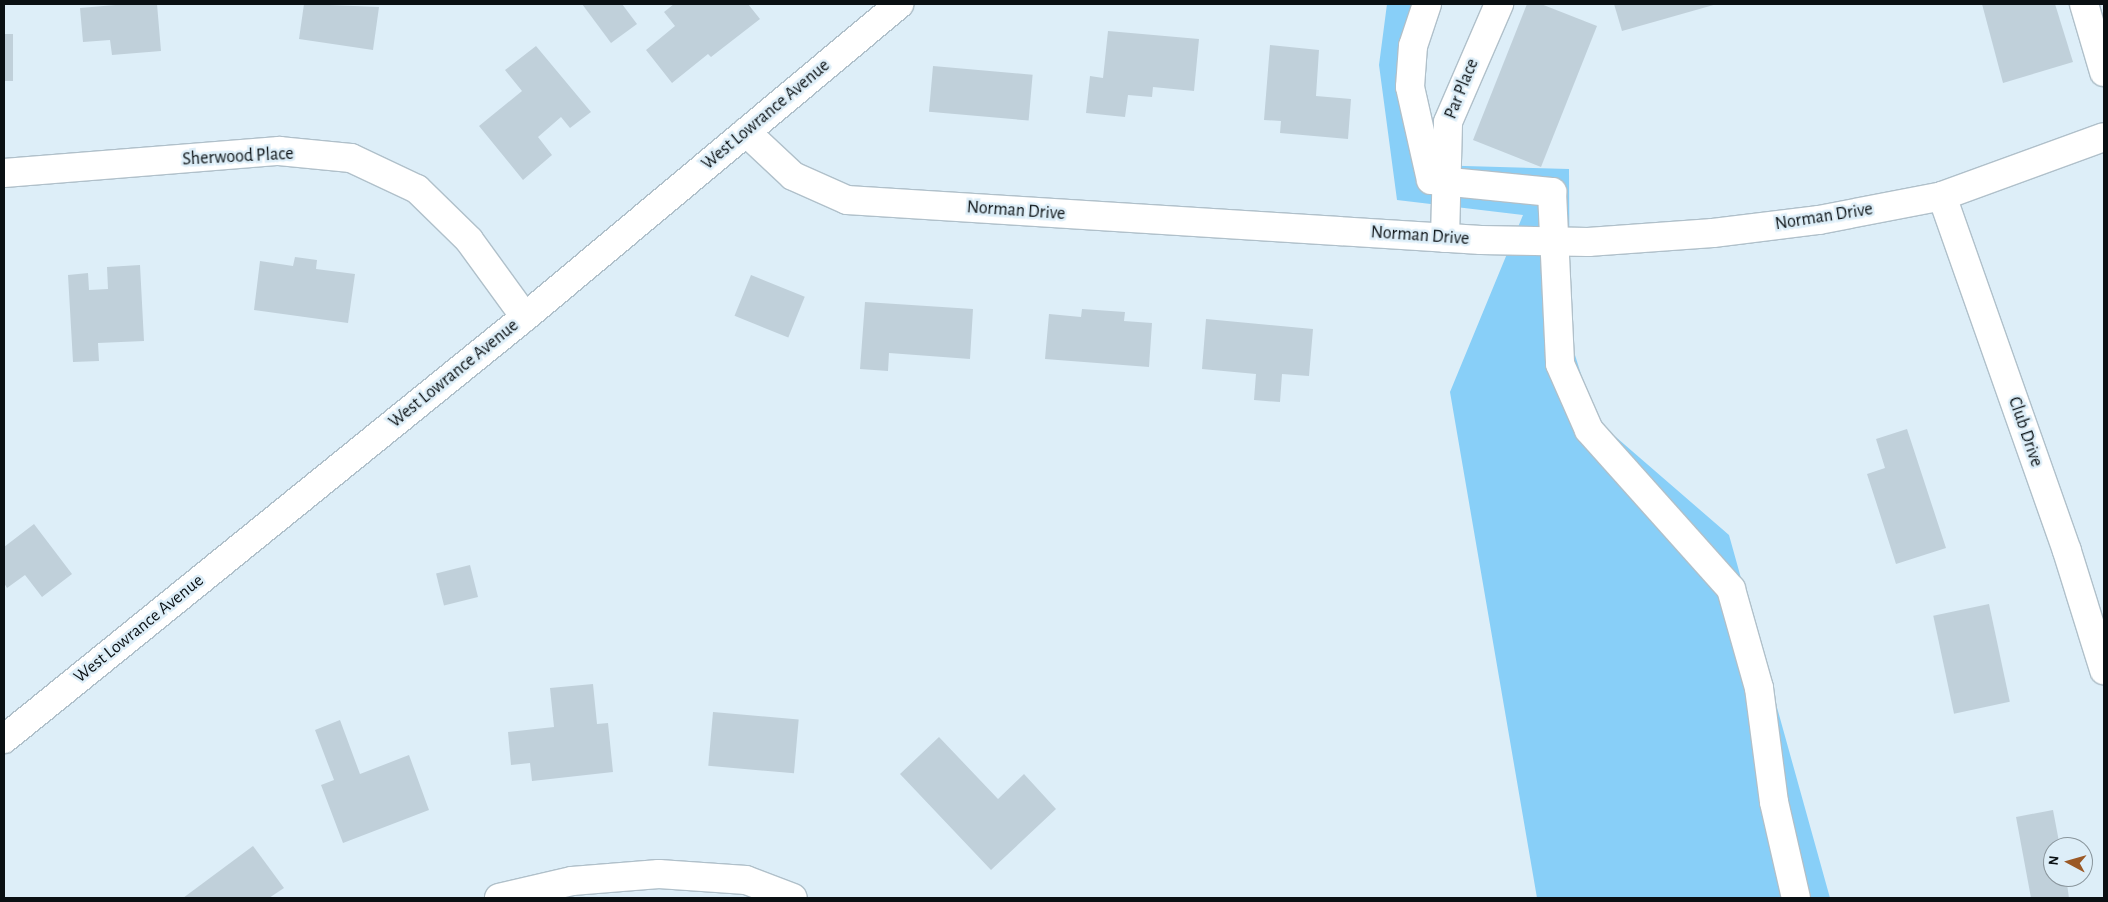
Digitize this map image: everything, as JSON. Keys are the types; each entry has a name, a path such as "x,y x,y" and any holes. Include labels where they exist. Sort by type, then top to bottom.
{"street":[{"name":"West Lowrance Avenue","path":"4,738 524,317 900,4"},
{"path":"1427,4 1413,46 1410,87 1431,180 1552,192 1560,364 1589,430 1731,589 1759,688 1774,802 1796,898"},
{"name":"Par Place","path":"1445,238 1450,111 1499,4"},
{"path":"2084,4 2104,72"},
{"name":"Norman Drive","path":"746,132 793,176 847,200 1445,238 1554,242 1713,233 1819,220 1942,196 2104,137"},
{"name":"Sherwood Place","path":"4,173 279,151 351,158 417,189 469,240 524,317"},
{"name":"Club Drive","path":"1942,196 2067,551 2104,670"},
{"path":"499,898 572,881 659,874 746,880 793,898"}],"shaded area":[{"path":"1387,4 1433,4 1406,66 1430,165 1569,169 1570,339 1595,419 1729,535 1830,898 1537,898 1450,392 1523,215 1397,200 1379,65"}],"building":[{"path":"127,4 157,4 161,51 112,55 110,40 83,42 80,8"},
{"path":"304,4 379,7 373,50 299,39"},
{"path":"582,4 622,4 637,24 611,43"},
{"path":"674,4 748,4 760,19 711,57 708,54 672,83 646,50 675,26 664,12"},
{"path":"1527,4 1541,4 1597,26 1541,167 1473,140"},
{"path":"1614,4 1717,4 1622,31"},
{"path":"1982,4 2055,4 2073,62 2003,83"},
{"path":"1108,31 1199,39 1194,91 1153,87 1152,97 1128,95 1125,117 1086,113 1090,76 1103,78"},
{"path":"4,34 13,34 13,81 4,81"},
{"path":"1270,45 1319,50 1316,96 1351,99 1348,139 1280,133 1281,121 1264,120"},
{"path":"536,46 591,112 570,128 561,117 538,137 552,155 523,180 479,126 522,91 505,70"},
{"path":"933,66 1033,75 1029,121 929,112"},
{"path":"295,257 317,260 316,269 355,274 348,323 254,310 260,261 293,266"},
{"path":"140,265 144,341 98,343 99,361 73,362 68,275 88,273 89,290 108,289 107,267"},
{"path":"751,275 805,297 788,338 735,316"},
{"path":"865,302 973,309 970,359 889,353 888,371 860,369"},
{"path":"1082,309 1125,312 1124,321 1152,323 1149,367 1045,359 1049,314 1081,317"},
{"path":"1206,319 1313,329 1309,376 1282,374 1280,402 1254,400 1256,374 1202,369"},
{"path":"1907,429 1946,548 1896,564 1867,474 1885,468 1876,439"},
{"path":"34,524 72,574 42,597 25,575 7,588 4,583 4,547"},
{"path":"470,565 478,597 444,605 436,573"},
{"path":"1989,604 2010,702 1954,714 1933,616"},
{"path":"593,684 597,724 608,723 613,772 532,781 530,763 511,765 508,732 554,727 550,688"},
{"path":"713,712 799,719 794,773 708,766"},
{"path":"340,720 360,774 409,755 429,810 343,843 321,785 334,780 315,730"},
{"path":"939,737 998,799 1024,774 1056,809 991,870 900,774"},
{"path":"2053,810 2058,837 2043,837 2043,887 2067,887 2069,898 2031,898 2016,817"},
{"path":"253,846 284,888 269,898 183,898"}]}
